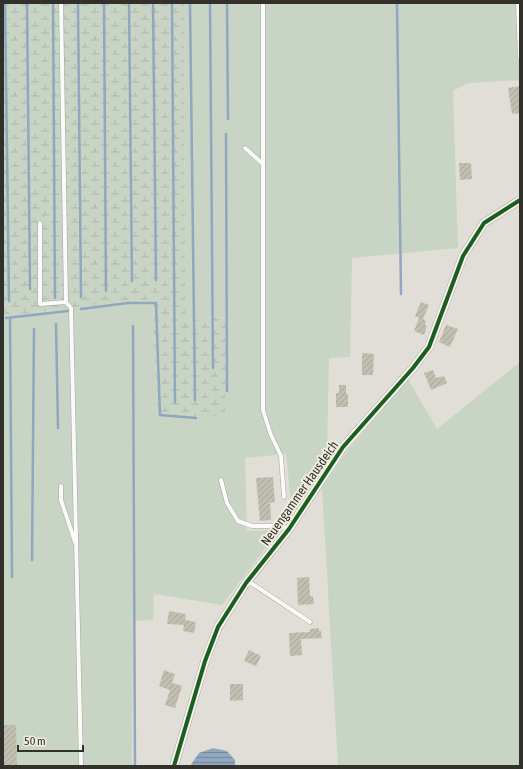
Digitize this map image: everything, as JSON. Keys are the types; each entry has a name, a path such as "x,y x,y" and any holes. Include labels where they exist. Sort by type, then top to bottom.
{"street":[{"name":"Neuengammer Hausdeich","path":"174,766 205,660 218,627 248,581 289,529 343,447 413,368 429,346 463,256 484,223 520,200"}],"lane":[{"path":"61,3 66,302 71,308 77,546 80,766"},
{"path":"263,3 263,410 271,435 281,456 284,497"},
{"path":"518,3 520,58"},
{"path":"246,148 263,164"},
{"path":"40,223 40,304 66,302"},
{"path":"221,480 227,503 238,521 252,526 280,526 289,529"},
{"path":"61,486 61,500 77,546"},
{"path":"248,581 310,622"}],"green space":[{"path":"3,3 184,3 185,321 225,317 225,416 157,418 153,299 3,316"},
{"path":"184,3 520,3 520,80 468,83 453,91 458,248 352,258 350,357 329,358 327,453 292,512 286,454 245,458 247,531 279,530 222,605 154,594 153,620 133,621 132,766 3,766 3,316 153,299 157,418 225,317 185,321"},
{"path":"520,362 520,766 338,766 322,487 348,450 408,379 437,429"}],"water":[{"path":"213,748 227,751 235,760 235,766 190,766 199,753"}],"building":[{"path":"520,86 520,113 512,114 508,88"},
{"path":"459,163 471,163 472,179 460,180"},
{"path":"421,302 429,305 423,319 426,321 425,325 427,326 424,335 414,331 419,318 415,316"},
{"path":"446,325 458,329 450,347 439,342"},
{"path":"362,353 374,354 373,375 362,375"},
{"path":"433,370 436,378 444,376 447,383 431,390 424,373"},
{"path":"339,385 346,385 348,407 336,407 336,393 339,393"},
{"path":"273,477 275,502 270,503 271,520 260,521 256,478"},
{"path":"309,577 310,596 313,596 314,604 298,605 297,578"},
{"path":"169,611 186,614 185,620 196,622 194,633 183,631 184,625 167,624"},
{"path":"319,628 322,638 301,639 302,655 290,656 289,633 310,632 310,629"},
{"path":"249,650 261,656 256,666 244,661"},
{"path":"164,670 175,674 172,683 182,686 175,708 165,705 170,690 159,686"},
{"path":"230,684 243,684 243,700 230,701"},
{"path":"3,725 16,725 17,766 3,766"}],"waterway":[{"path":"5,3 9,301"},
{"path":"27,3 30,289"},
{"path":"53,3 55,298"},
{"path":"78,3 81,297"},
{"path":"104,3 106,291"},
{"path":"129,3 132,281"},
{"path":"153,3 156,280"},
{"path":"172,3 175,402"},
{"path":"190,3 195,400"},
{"path":"210,3 213,368"},
{"path":"227,3 228,119"},
{"path":"397,3 401,294"},
{"path":"226,134 227,391"},
{"path":"81,309 128,303 156,303 160,415 196,418"},
{"path":"6,318 68,311"},
{"path":"10,318 12,577"},
{"path":"56,324 58,428"},
{"path":"133,326 135,766"},
{"path":"32,560 34,329"}],"cycle path":[{"path":"174,766 205,661 218,627 246,583 289,529 343,447 413,368 429,347 463,256 484,223 520,200"}]}
